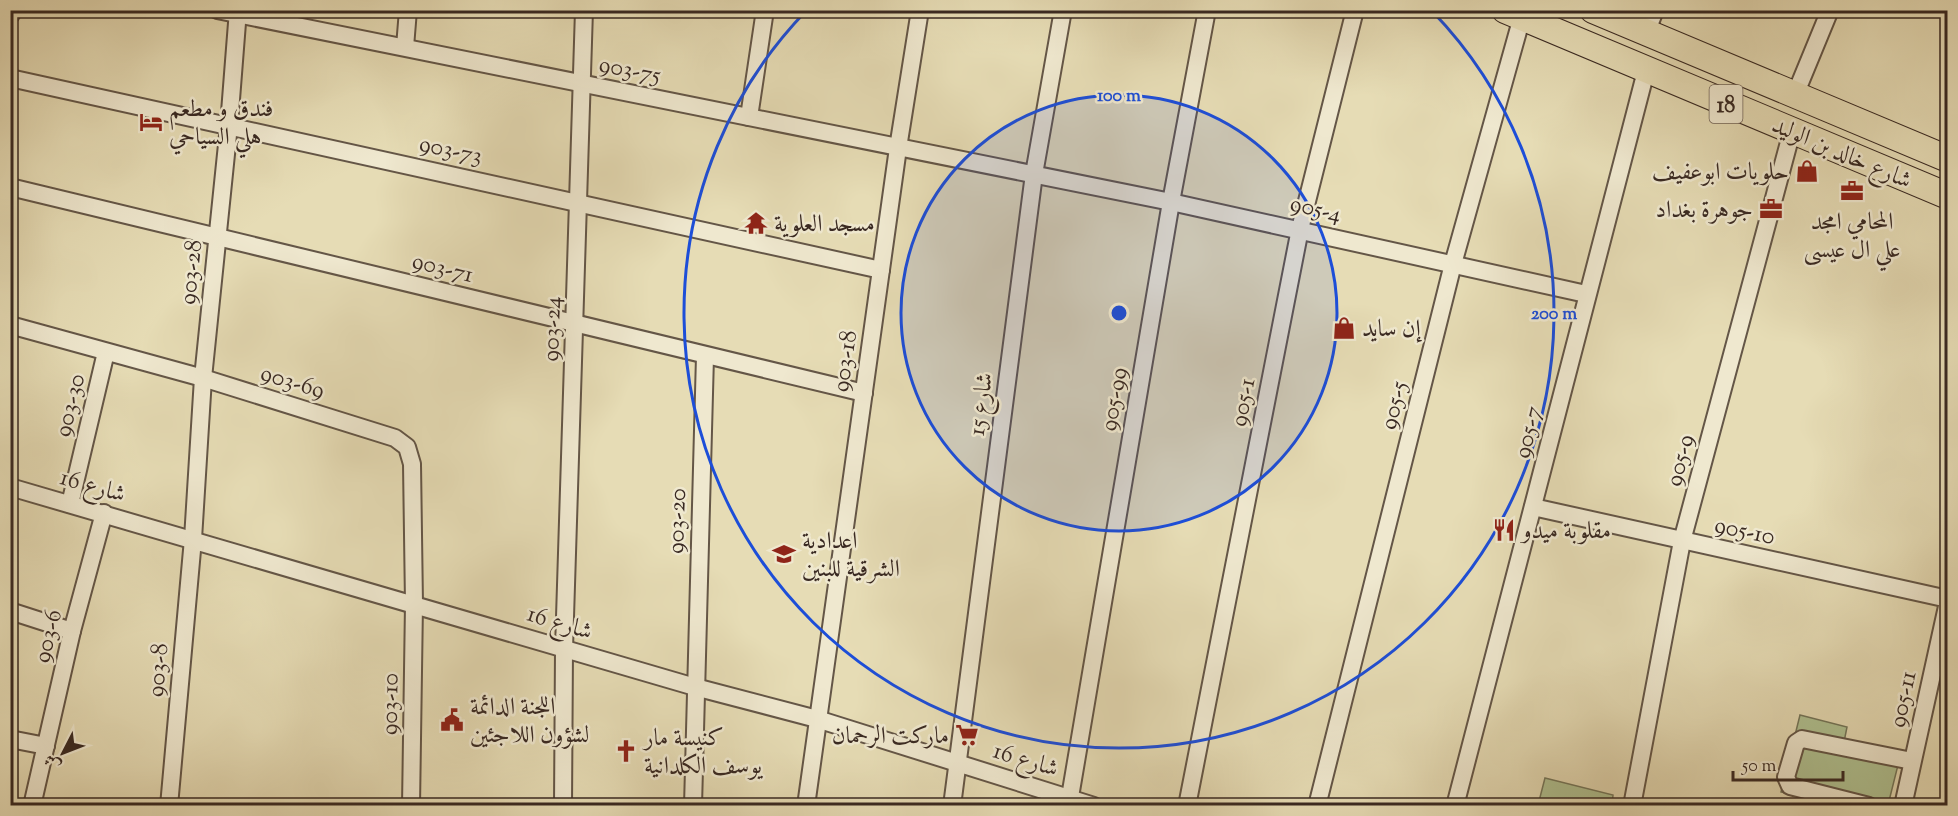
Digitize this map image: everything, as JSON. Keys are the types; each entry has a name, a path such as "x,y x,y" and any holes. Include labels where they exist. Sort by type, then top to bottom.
{"main road":[{"name":"شارع خالد بن الوليد","path":"1593,10 1650,22 1795,95 1947,159"},
{"name":"شارع خالد بن الوليد","path":"1514,14 1947,196"}],"street":[{"name":"903-75","path":"217,10 1034,174"},
{"path":"405,47 408,10"},
{"name":"903-24","path":"563,806 564,649 584,10"},
{"path":"749,117 765,10"},
{"name":"903-18","path":"806,806 898,148 920,10"},
{"name":"شارع 15","path":"952,806 1034,174 1063,10"},
{"name":"905-99","path":"1070,797 1206,10"},
{"name":"905-1","path":"1187,806 1300,229 1355,10"},
{"path":"1795,95 1830,10"},
{"name":"903-28","path":"193,539 203,378 238,13"},
{"name":"905-5","path":"1317,806 1514,14"},
{"name":"905-7","path":"1455,806 1586,294 1646,71"},
{"name":"903-73","path":"10,78 579,201 881,270"},
{"name":"905-9","path":"1632,806 1682,541 1792,132"},
{"name":"905-4","path":"1034,174 1300,229 1586,294"},
{"name":"903-71","path":"10,187 864,393"},
{"name":"903-69","path":"10,325 203,378 395,438 407,447 412,464 414,604"},
{"name":"903-30","path":"70,504 106,352"},
{"name":"903-20","path":"693,806 705,356"},
{"name":"شارع 16","path":"10,487 695,687 817,719 1094,806"},
{"name":"905-10","path":"1533,507 1947,600"},
{"name":"903-6","path":"32,806 72,631 104,513"},
{"name":"903-8","path":"169,806 193,539"},
{"name":"905-11","path":"1903,806 1947,600"},
{"name":"903-10","path":"411,806 414,604"},
{"path":"10,611 72,631"},
{"path":"10,739 45,746"},
{"path":"1869,806 1790,786 1786,777 1796,743 1802,739 1912,761"}],"green space":[{"path":"1800,715 1847,727 1844,742 1900,757 1888,805 1836,805 1781,792"},
{"path":"1545,778 1613,795 1612,805 1538,805"}],"place":[{"name":"فندق و مطعم هلي السياحي","path":"151,122"},
{"name":"حلويات ابوعفيف","path":"1807,171"},
{"name":"المحامي امجد علي ال عيسى","path":"1852,191"},
{"name":"جوهرة بغداد","path":"1771,209"},
{"name":"مسجد العلوية","path":"756,223"},
{"name":"إن سايد","path":"1344,328"},
{"name":"مقلوبة ميدو","path":"1504,530"},
{"name":"اعدادية الشرقية للبنين","path":"784,554"},
{"name":"اللجنة الدائمة لشؤون اللاجئين","path":"452,720"},
{"name":"ماركت الرحمان","path":"967,735"},
{"name":"كنيسة مار يوسف الكلدانية","path":"626,751"}]}
